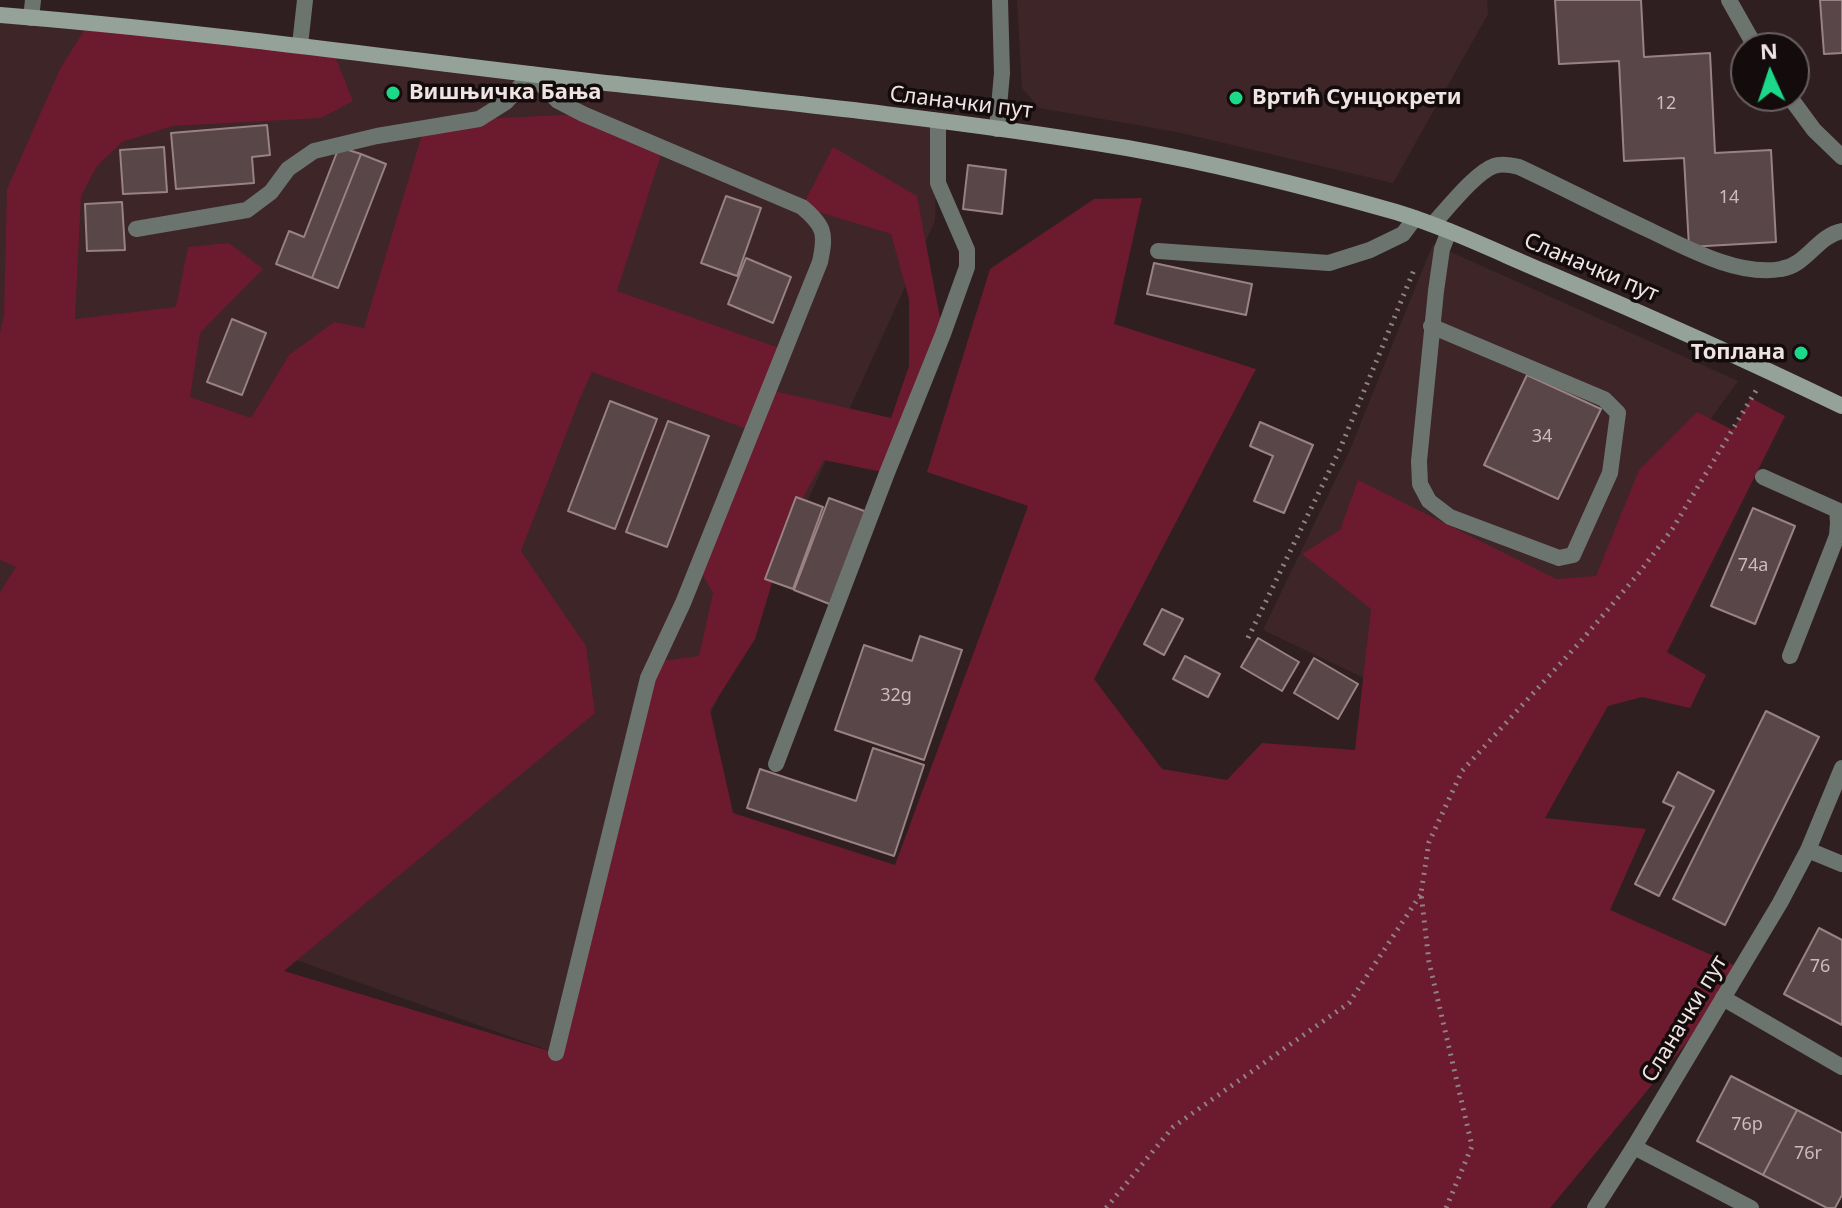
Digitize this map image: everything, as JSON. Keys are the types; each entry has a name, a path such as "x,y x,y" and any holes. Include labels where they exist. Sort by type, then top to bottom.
{"street":[{"path":"31,18 33,0"},
{"path":"300,45 305,0"},
{"path":"997,129 1002,73 1000,0"},
{"path":"1729,0 1747,32"},
{"name":"Сланачки пут","path":"0,15 300,45 827,107 1131,149 1207,165 1415,218 1593,293 1842,406"},
{"path":"136,229 247,210 271,192 288,169 314,151 377,136 479,119 506,102 531,74 558,101 583,114 802,207 817,220 825,237 820,262 704,553 648,678 556,1053"},
{"path":"1801,112 1814,130 1842,157"},
{"path":"776,764 967,267 967,250 938,183 938,122"},
{"path":"1431,326 1604,399 1618,413 1610,473 1573,555 1559,558 1450,517 1429,501 1420,484 1419,461 1431,326 1442,249 1441,228 1480,176 1490,167 1502,164 1519,167 1693,251 1755,271 1784,269 1796,264 1821,241 1842,231"},
{"path":"1158,251 1329,263 1370,250 1403,234 1415,218"},
{"path":"1763,477 1837,510 1840,536 1790,656"},
{"name":"Сланачки пут","path":"1595,1208 1780,903 1808,850 1842,768"},
{"path":"1808,850 1842,864"},
{"path":"1723,998 1842,1067"},
{"path":"1634,1147 1751,1208"}],"path":[{"path":"1248,638 1340,449 1416,266"},
{"path":"1446,1208 1472,1146 1429,962 1421,893 1429,842 1462,771 1581,641 1673,528 1767,371"},
{"path":"1106,1208 1173,1127 1349,1003 1421,893"}],"shaded area":[{"name":"Вртић Сунцокрети","path":"1017,0 1487,0 1488,14 1393,183 1177,132 1039,108 1022,88"},
{"path":"0,15 938,122 935,221 556,1053 120,897 0,923"},
{"path":"88,24 332,49 353,101 321,118 173,126 122,142 97,166 81,196 75,319 176,307 188,247 229,243 263,269 200,333 190,397 251,418 289,355 334,322 364,328 424,128 480,119 583,114 663,149 617,291 785,350 770,390 891,418 909,366 909,299 891,234 802,207 833,147 917,196 943,334 887,473 824,460 792,517 755,639 710,710 733,813 895,865 1028,506 927,472 990,269 1094,199 1142,198 1114,324 1256,369 1094,679 1162,769 1227,780 1262,743 1355,750 1371,609 1302,554 1340,530 1358,480 1556,579 1596,576 1639,470 1697,412 1733,430 1751,398 1785,416 1667,652 1706,675 1690,708 1642,697 1608,706 1545,818 1646,829 1610,910 1743,969 1685,1045 1550,1208 0,1208 0,592 16,567 0,560 0,333 4,315 7,189 60,69","holes":["592,372 752,431 698,567 713,593 699,656 655,662 556,1053 284,971 595,713 586,646 521,551"]},
{"path":"1433,244 1738,381 1578,603 1442,715 1263,630 1349,452"}],"building":[{"path":"1555,0 1641,0 1644,57 1710,53 1715,153 1771,150 1776,242 1689,247 1684,158 1624,161 1619,61 1559,64"},
{"path":"1820,0 1842,0 1842,53 1824,54"},
{"path":"267,125 270,155 252,157 254,183 176,189 171,133"},
{"path":"164,147 167,192 123,194 120,150"},
{"path":"339,147 361,154 312,278 276,264 289,231 304,237"},
{"path":"361,154 386,164 338,288 312,278"},
{"path":"968,165 1006,170 1002,214 963,209"},
{"path":"726,196 761,208 737,276 701,263"},
{"path":"122,202 125,250 87,251 85,204"},
{"path":"746,258 791,277 773,323 728,304"},
{"path":"1154,263 1252,284 1246,315 1147,294"},
{"path":"232,319 266,333 242,395 207,382"},
{"path":"1527,375 1601,409 1558,499 1484,465"},
{"path":"610,401 657,419 615,529 568,511"},
{"path":"668,421 709,436 667,547 626,532"},
{"path":"1260,422 1313,445 1284,513 1254,501 1273,456 1250,446"},
{"path":"796,497 823,507 793,589 765,579"},
{"path":"829,498 867,512 832,605 794,590"},
{"path":"1753,508 1795,526 1755,624 1711,606"},
{"path":"1162,609 1183,619 1164,655 1144,644"},
{"path":"920,636 962,650 924,760 835,730 864,645 912,661"},
{"path":"1258,638 1299,662 1282,691 1241,667"},
{"path":"1185,656 1220,674 1208,697 1173,679"},
{"path":"1314,658 1358,684 1338,719 1294,693"},
{"path":"1766,711 1819,737 1725,925 1673,899"},
{"path":"873,748 924,765 894,856 747,808 760,769 856,801"},
{"path":"1678,772 1714,791 1659,896 1635,884 1674,807 1663,802"},
{"path":"1819,928 1842,940 1842,1025 1784,994"},
{"path":"1731,1076 1797,1110 1763,1175 1697,1141"},
{"path":"1797,1110 1842,1133 1842,1195 1835,1208 1827,1208 1763,1175"}],"place":[{"name":"Вишњичка Бања","path":"393,93"},
{"name":"Вртић Сунцокрети","path":"1236,98"},
{"name":"Топлана","path":"1801,353"}]}
